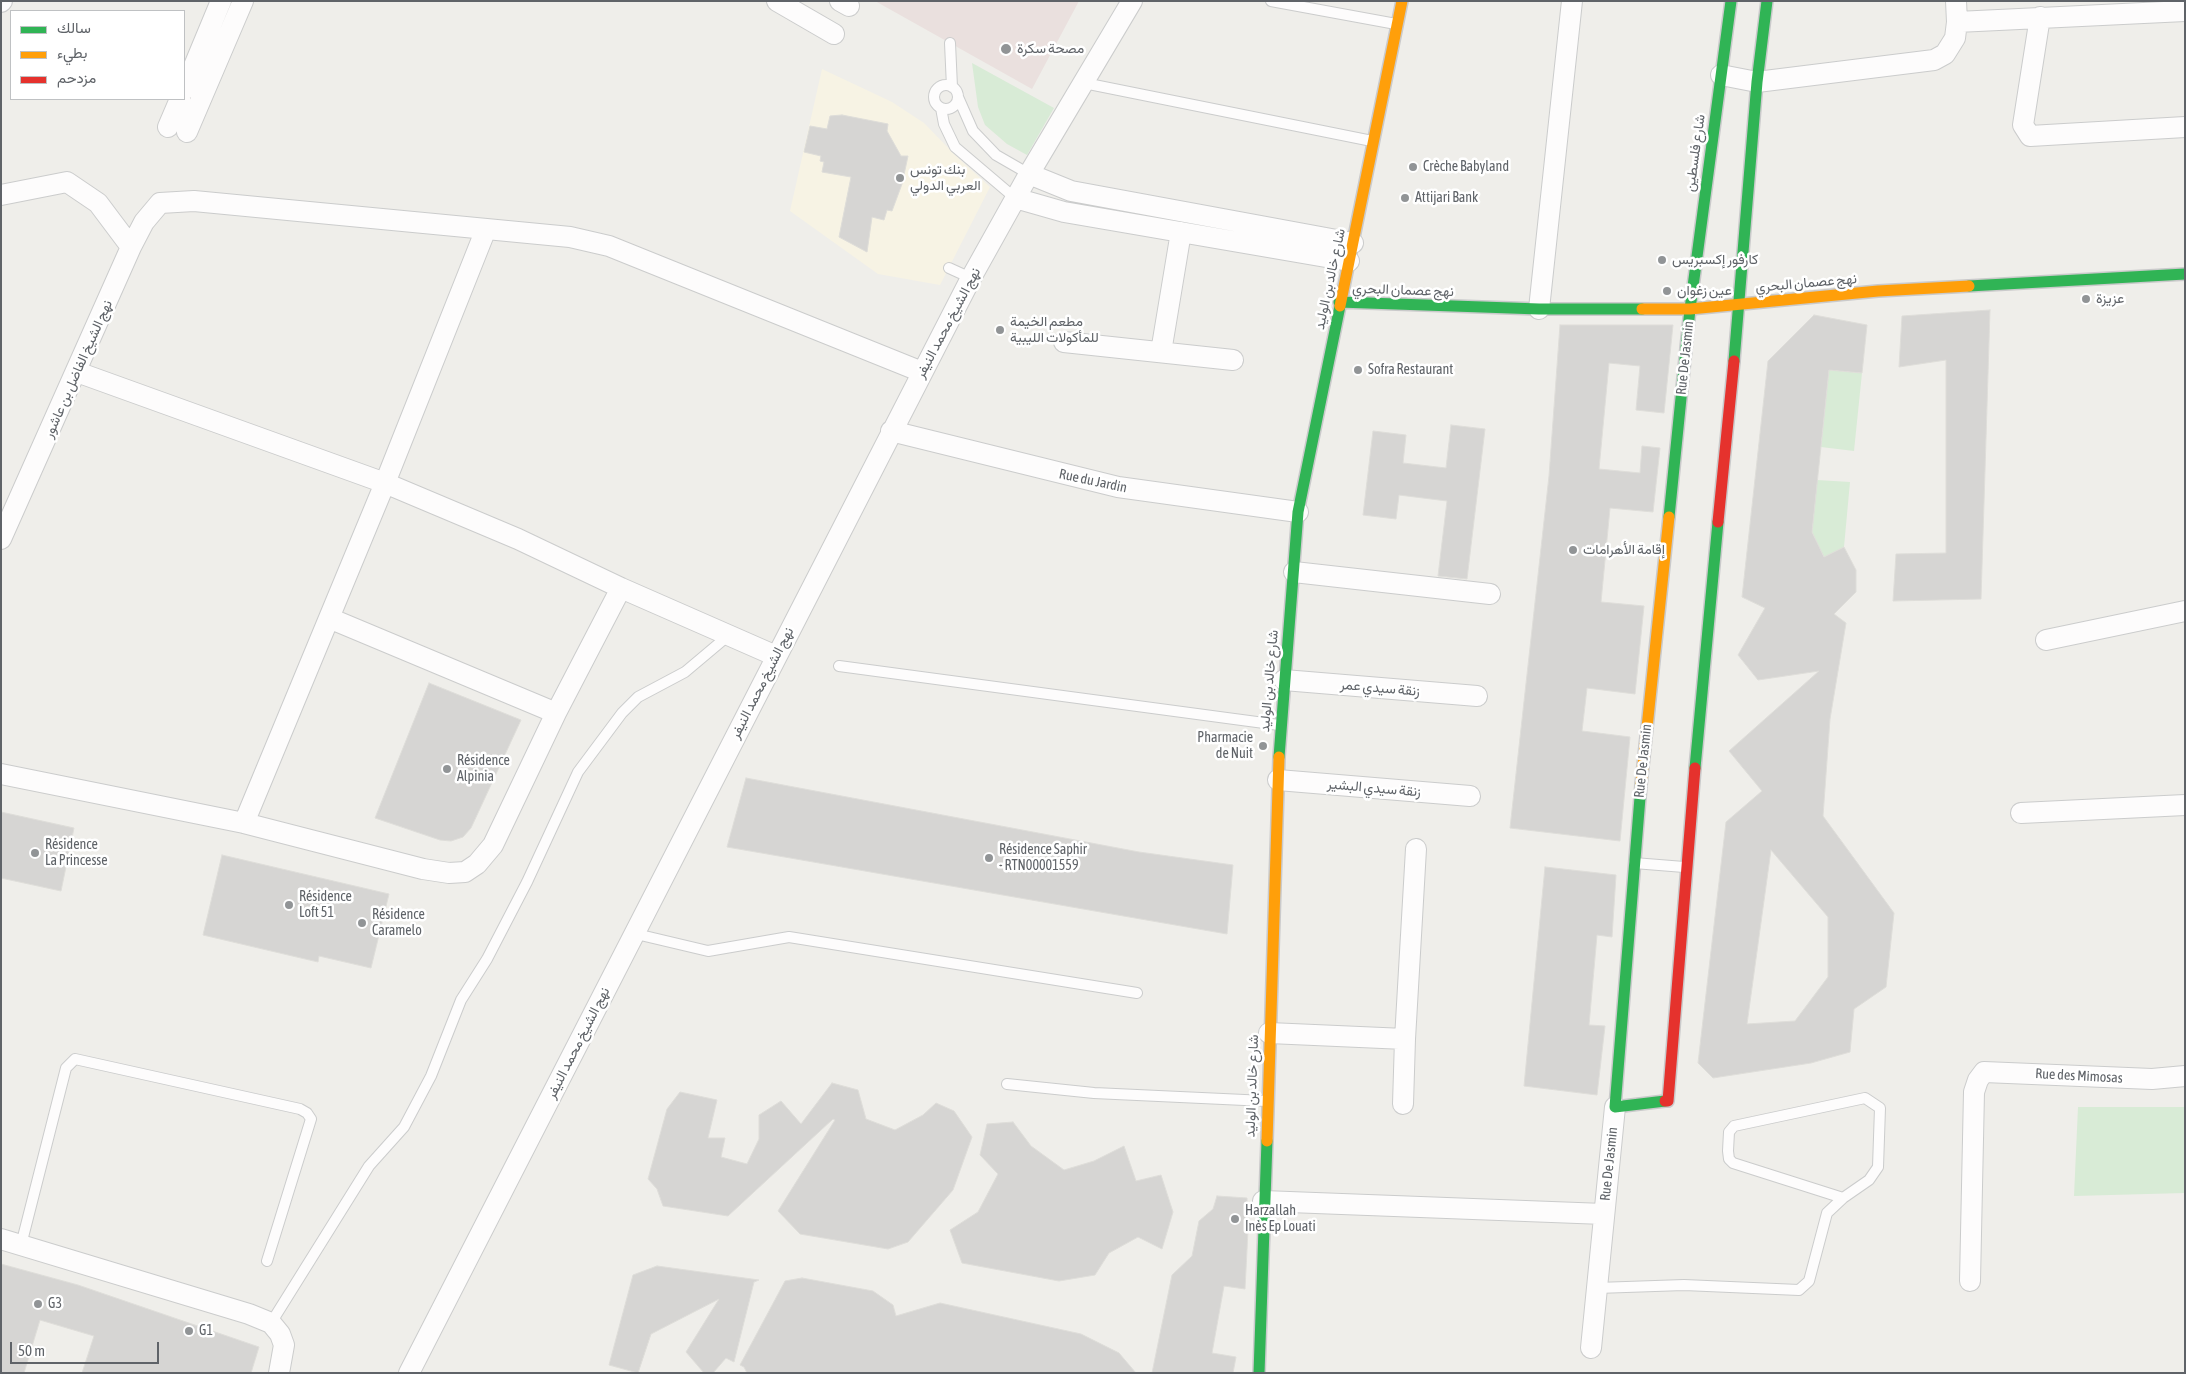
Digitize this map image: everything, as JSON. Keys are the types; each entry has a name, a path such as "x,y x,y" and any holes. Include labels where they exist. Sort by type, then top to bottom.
{"street":[{"path":"185,88 221,1"},
{"path":"180,100 177,130 243,1"},
{"path":"777,1 834,34"},
{"name":"نهج الشيخ محمد النيفر","path":"408,1373 632,933 971,278 1015,198 1132,1"},
{"name":"شارع خالد بن الوليد","path":"1259,1373 1266,1101 1280,725 1298,512 1339,302 1351,252 1402,1"},
{"path":"1539,309 1572,1"},
{"name":"شارع فلسطين","path":"1690,309 1731,1"},
{"path":"1615,1107 1668,1101 1686,867 1739,304 1756,82 1767,1"},
{"path":"1721,76 1756,82 1934,60 1945,54 1951,47 1957,22 1956,1"},
{"path":"1957,22 2185,11"},
{"path":"2040,17 2023,125 2030,136 2185,126"},
{"path":"1029,174 1071,191 1351,252"},
{"path":"1,195 67,182 98,204 131,247"},
{"path":"1015,198 1064,212 1182,232 1351,252"},
{"name":"نهج الشيخ الفاضل بن عاشور","path":"1,539 77,372 131,247 144,222 160,203 194,201 486,229"},
{"path":"244,823 385,484 486,229 562,236 609,246 922,372"},
{"path":"1161,352 1182,232"},
{"name":"نهج عصمان البحري","path":"1339,302 1539,309 1690,309 1878,291 2185,274"},
{"name":"Rue De Jasmin","path":"1591,1348 1615,1107 1633,863 1690,309"},
{"path":"1064,342 1233,360"},
{"path":"77,372 385,484 518,539 621,588 776,656"},
{"name":"Rue du Jardin","path":"891,431 1118,487 1298,512"},
{"path":"1294,572 1490,594"},
{"path":"1,774 244,823 423,869 450,873 465,872 477,864 493,846 556,713 621,588"},
{"path":"2046,640 2185,612"},
{"path":"329,618 556,713"},
{"name":"زنقة سيدي عمر","path":"1284,680 1477,696"},
{"name":"زنقة سيدي البشير","path":"1278,780 1470,796"},
{"path":"2021,813 2185,805"},
{"path":"1404,1104 1405,1039 1416,849"},
{"path":"1269,1033 1405,1039"},
{"name":"Rue des Mimosas","path":"1970,1281 1974,1092 1978,1080 1984,1072 2152,1079 2185,1076"},
{"name":"Rue De Jasmin","path":"1263,1200 1604,1214"},
{"path":"1,1239 249,1314 271,1323 280,1334 284,1345 279,1373"}],"lane":[{"path":"1271,1 1397,24"},
{"path":"941,108 953,106 955,92 950,43"},
{"path":"1084,83 1373,141"},
{"path":"1015,198 954,147 944,124 941,108 934,98 936,91 942,86 955,92 973,131 996,156 1029,174"},
{"path":"949,268 971,278"},
{"path":"271,1323 369,1166 404,1127 431,1076 461,1000 487,959 518,899 578,772 622,713 638,696 685,672 729,635"},
{"path":"839,666 1280,725"},
{"path":"1633,863 1686,867"},
{"path":"632,933 708,951 789,937 1137,993"},
{"path":"21,1244 66,1068 75,1059 300,1109 307,1113 310,1119 267,1261"},
{"path":"1007,1084 1094,1093 1266,1101"},
{"path":"1597,1288 1675,1284 1799,1290 1809,1281 1828,1213 1843,1198 1869,1180 1878,1167 1880,1108 1872,1101 1864,1098 1734,1126 1729,1132 1729,1159 1733,1163 1843,1198"}],"shaded area":[{"name":"مصحة سكرة","path":"875,1 1079,1 1032,89"},
{"path":"822,69 892,102 924,123 990,187 940,285 878,274 790,211"}],"green space":[{"path":"972,63 1054,108 1027,155 1007,144 985,125 978,107"},
{"path":"1829,370 1862,373 1854,451 1821,447"},
{"path":"1817,480 1850,482 1844,547 1824,557 1812,532"},
{"path":"2078,1107 2185,1107 2185,1193 2074,1196"}],"building":[{"path":"842,115 888,124 887,131 901,156 908,156 902,184 892,211 887,210 884,220 872,217 867,252 839,237 851,177 822,172 824,162 820,161 821,156 804,152 810,126 827,129 830,116"},
{"path":"1990,310 1981,599 1893,601 1896,554 1946,553 1946,360 1899,367 1902,316"},
{"path":"1814,315 1867,325 1862,373 1829,370 1812,532 1824,557 1844,547 1856,570 1856,592 1834,614 1846,623 1830,719 1823,816 1894,913 1886,987 1854,1009 1850,1052 1811,1063 1713,1078 1698,1063 1726,822 1762,791 1729,751 1819,671 1758,680 1738,655 1765,608 1742,597 1768,361","holes":["1771,850 1828,917 1828,977 1795,1021 1747,1024"]},
{"name":"إقامة الأهرامات","path":"1560,325 1673,325 1664,413 1636,410 1640,366 1609,363 1599,469 1640,473 1642,446 1660,448 1653,512 1610,508 1601,602 1644,606 1635,694 1587,688 1582,731 1630,737 1620,841 1510,828 1549,476"},
{"path":"1451,425 1485,429 1467,579 1438,576 1447,501 1399,495 1396,519 1363,515 1373,431 1406,435 1403,463 1446,468"},
{"name":"Résidence Alpinia","path":"429,683 521,720 471,828 463,837 451,841 440,840 375,818"},
{"name":"Résidence Saphir - RTN00001559","path":"746,778 1139,852 1233,865 1227,934 727,847"},
{"name":"Résidence La Princesse","path":"1,812 74,828 61,891 1,878"},
{"path":"222,855 389,894 371,968 319,956 318,962 203,935"},
{"path":"1545,867 1616,875 1612,937 1597,935 1589,1025 1605,1026 1597,1095 1524,1086"},
{"path":"832,1083 858,1090 866,1119 895,1130 923,1115 936,1103 954,1111 972,1137 953,1190 908,1242 888,1249 800,1234 778,1211 835,1120 833,1119 728,1216 663,1206 657,1189 648,1179 667,1109 680,1092 717,1100 708,1138 725,1138 721,1157 747,1164 759,1139 759,1115 781,1101 801,1124"},
{"path":"1013,1122 1031,1146 1064,1170 1094,1161 1124,1146 1136,1181 1161,1175 1173,1212 1162,1249 1138,1237 1109,1253 1095,1275 1059,1281 962,1263 950,1230 978,1212 998,1174 980,1155 987,1124"},
{"path":"1217,1196 1247,1198 1248,1230 1245,1289 1224,1286 1212,1353 1236,1357 1233,1373 1152,1373 1172,1275 1192,1256 1199,1221 1213,1209"},
{"path":"1,1264 78,1285 259,1347 251,1373 82,1373 94,1336 40,1320 24,1373 1,1373"},
{"path":"657,1266 759,1280 754,1282 734,1362 726,1358 713,1373 704,1373 686,1352 719,1299 651,1334 638,1373 609,1365 633,1275"},
{"path":"802,1278 873,1291 893,1305 896,1316 940,1303 1081,1334 1119,1353 1136,1373 747,1373 744,1367 740,1365 785,1281"}],"traffic: fast":[{"path":"1669,517 1690,309 1731,1"},
{"path":"1734,361 1757,82 1767,1"},
{"path":"1969,286 2185,274"},
{"path":"1339,302 1539,309 1642,309"},
{"path":"1279,757 1298,512 1340,306"},
{"path":"1695,768 1718,522"},
{"path":"1641,785 1615,1107 1665,1101"},
{"path":"1259,1373 1267,1141"}],"traffic: slow":[{"path":"1340,306 1402,1"},
{"path":"1642,309 1690,309 1878,291 1969,286"},
{"path":"1641,785 1669,517"},
{"path":"1267,1141 1279,757"}],"traffic: jam":[{"path":"1718,522 1734,361"},
{"path":"1665,1101 1668,1101 1695,768"}],"place":[{"name":"مصحة سكرة","path":"1006,49"},
{"name":"Crèche Babyland","path":"1413,167"},
{"name":"بنك تونس العربي الدولي","path":"900,178"},
{"name":"Attijari Bank","path":"1405,198"},
{"name":"كارفور إكسبريس","path":"1662,260"},
{"name":"عين زغوان","path":"1667,291"},
{"name":"عزيزة","path":"2086,299"},
{"name":"مطعم الخيمة للمأكولات الليبية","path":"1000,330"},
{"name":"Sofra Restaurant","path":"1358,370"},
{"name":"إقامة الأهرامات","path":"1573,550"},
{"name":"Pharmacie de Nuit","path":"1263,746"},
{"name":"Résidence Alpinia","path":"447,769"},
{"name":"Résidence La Princesse","path":"35,853"},
{"name":"Résidence Saphir - RTN00001559","path":"989,858"},
{"name":"Résidence Loft 51","path":"289,905"},
{"name":"Résidence Caramelo","path":"362,923"},
{"name":"Harzallah Inès Ep Louati","path":"1235,1219"},
{"name":"G3","path":"38,1304"},
{"name":"G1","path":"189,1331"}]}
